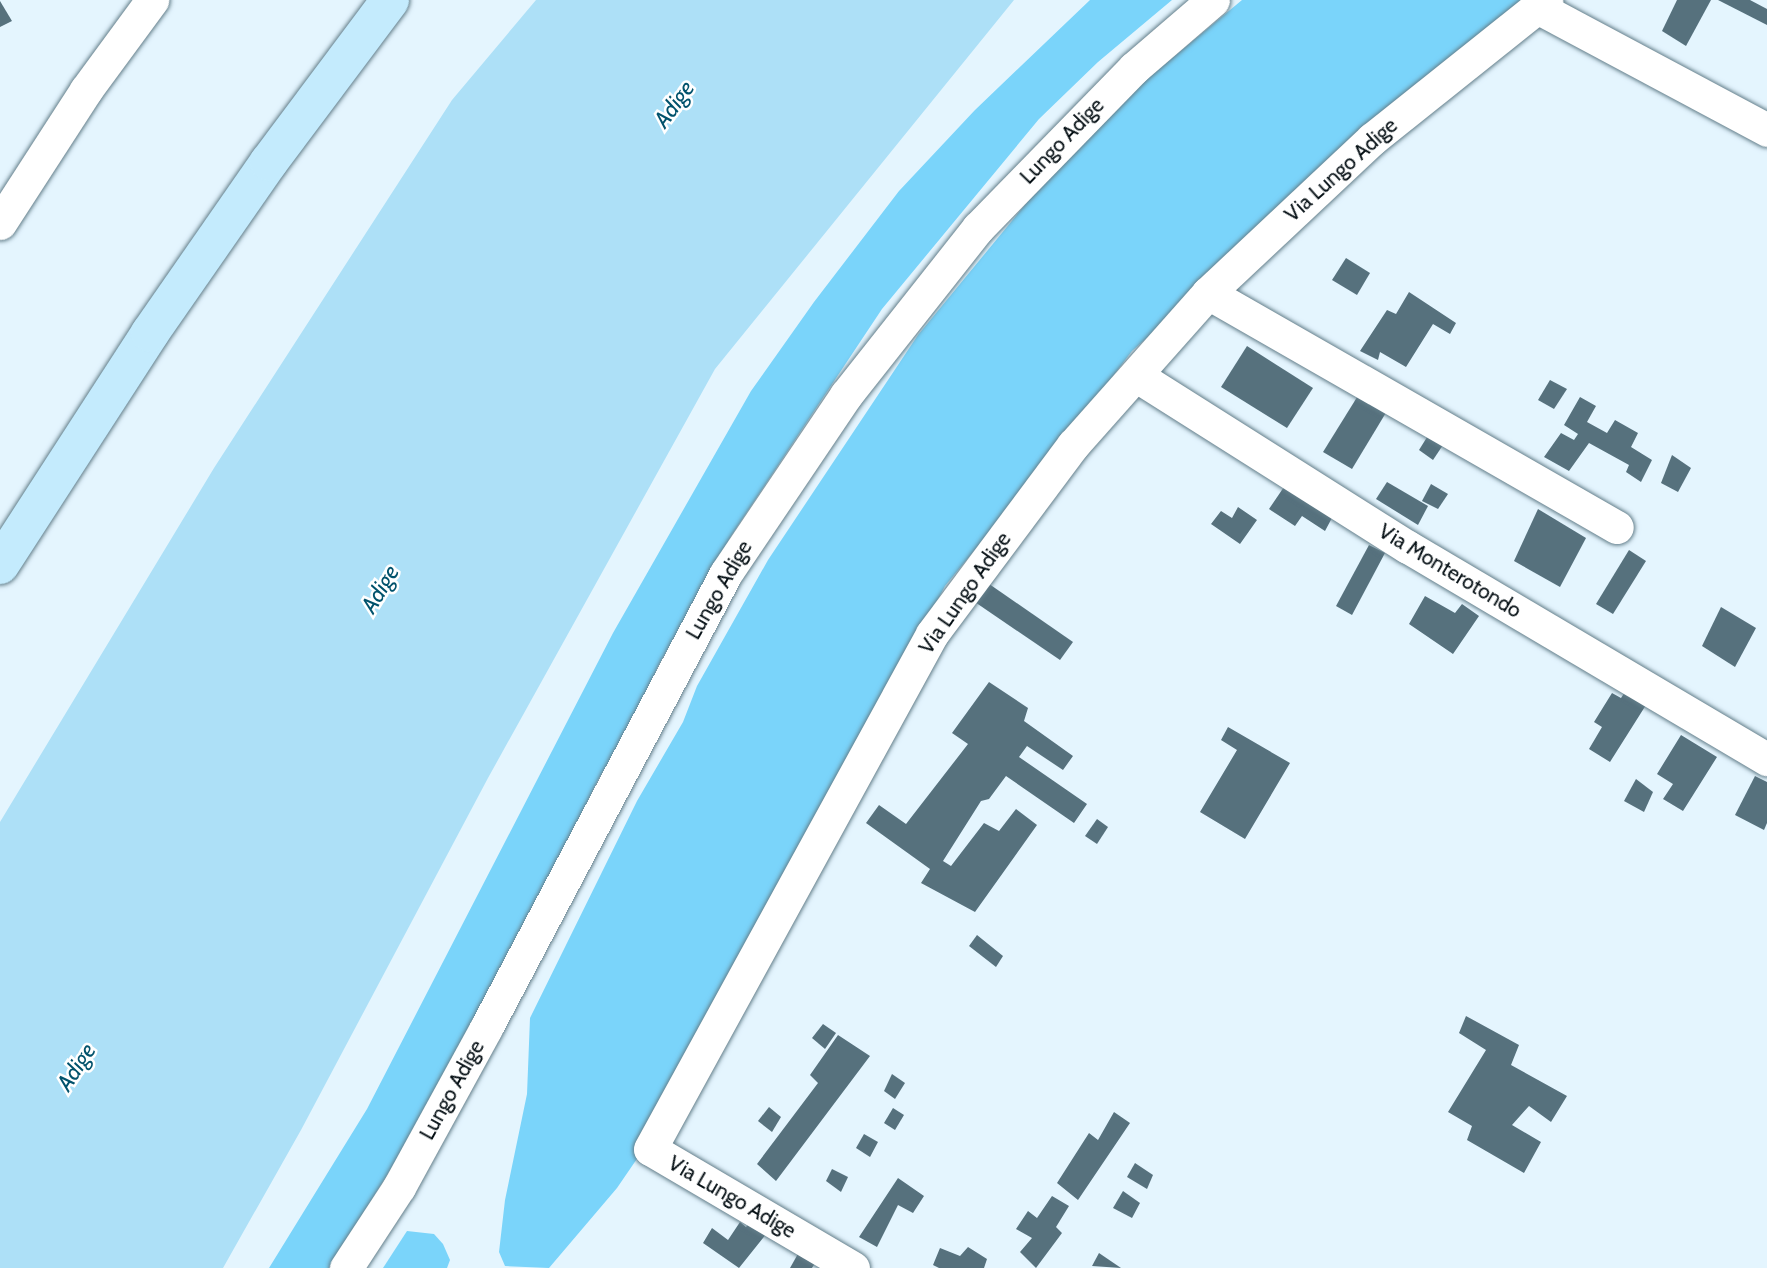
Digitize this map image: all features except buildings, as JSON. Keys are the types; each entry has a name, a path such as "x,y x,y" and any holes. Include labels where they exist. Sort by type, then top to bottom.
{"main road":[{"path":"0,565 150,333 269,162 390,0"}],"street":[{"path":"0,223 86,90 152,0"},
{"name":"Lungo Adige","path":"346,1268 399,1187 486,1028 726,573 846,396 978,228 1134,68 1213,0"},
{"path":"1542,3 1767,130"},
{"name":"Via Lungo Adige","path":"853,1268 650,1149 932,634 1073,445 1208,293 1372,139 1542,3"},
{"path":"1208,293 1617,527"},
{"name":"Via Monterotondo","path":"1137,376 1408,547 1767,759"}],"shaded area":[{"path":"1090,0 1172,0 1098,62 1039,119 882,309 731,536 657,668 643,704 598,780 489,1002 427,1111 329,1268 269,1268 367,1109 613,633 751,391 814,302 899,191 975,110"},
{"path":"1242,0 1530,0 1132,351 1053,455 945,586 656,1131 617,1188 549,1268 505,1266 499,1252 505,1200 527,1094 530,1018 637,801 683,722 697,686 768,560 918,335 1071,149 1128,95"},
{"path":"407,1231 434,1234 443,1244 450,1260 447,1268 383,1268"}],"water":[{"name":"Adige","path":"536,0 1014,0 715,369 488,778 301,1130 223,1268 0,1268 0,822 214,468 452,100"}]}
